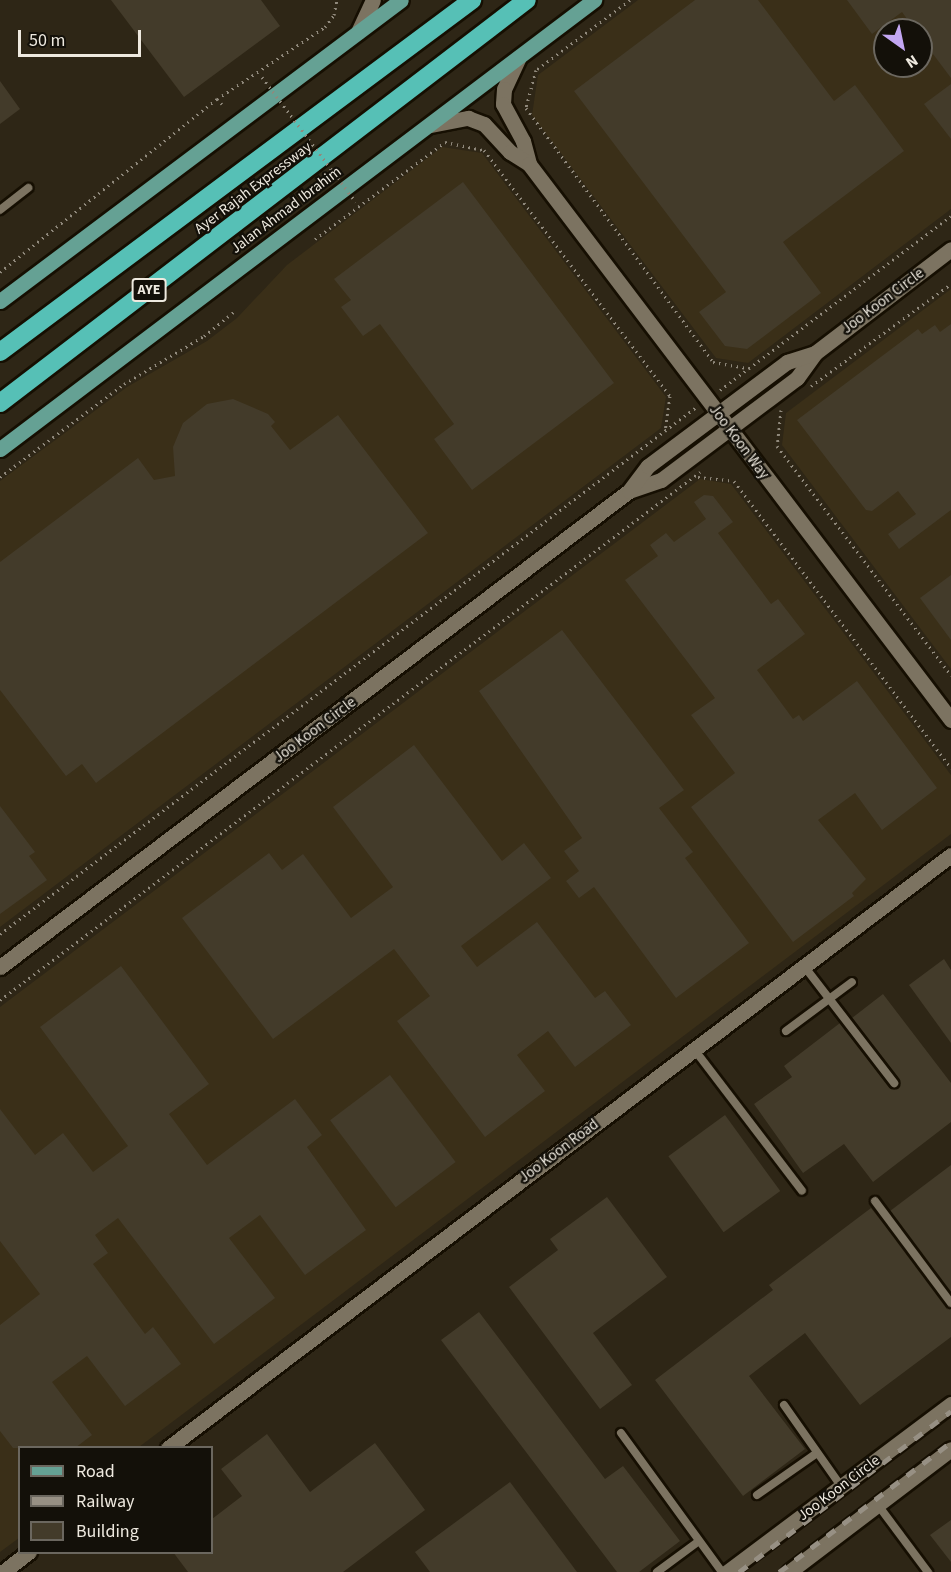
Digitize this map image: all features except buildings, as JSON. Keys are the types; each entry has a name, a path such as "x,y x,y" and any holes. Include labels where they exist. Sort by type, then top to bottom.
{"highway":[{"name":"Ayer Rajah Expressway","path":"0,352 472,0"},
{"name":"Ayer Rajah Expressway","path":"0,403 526,0"}],"main road":[{"path":"0,301 401,0"},
{"name":"Jalan Ahmad Ibrahim","path":"0,449 594,0"}],"street":[{"path":"358,32 373,0"},
{"name":"Joo Koon Way","path":"519,57 504,89 503,104 523,141 529,164"},
{"name":"Joo Koon Way","path":"426,127 468,118 484,124 510,152 529,164 951,720"},
{"name":"Joo Koon Circle","path":"0,967 629,492 661,480 797,378 815,353 951,249"},
{"name":"Joo Koon Circle","path":"629,492 648,466 787,362 815,353"},
{"name":"Joo Koon Road","path":"171,1446 951,855"},
{"name":"Joo Koon Circle","path":"727,1572 951,1404"},
{"path":"789,1572 951,1449"},
{"path":"3,1572 26,1554"}],"lane":[{"path":"0,210 28,188"},
{"path":"804,966 894,1083"},
{"path":"786,1031 852,982"},
{"path":"694,1049 802,1191"},
{"path":"875,1201 951,1303"},
{"path":"784,1405 842,1486"},
{"path":"621,1433 722,1572"},
{"path":"758,1495 817,1453"},
{"path":"878,1505 928,1572"},
{"path":"657,1572 699,1541"}],"path":[{"path":"0,272 217,99 325,27 334,15 337,0"},
{"path":"630,0 536,70 526,108 713,362 748,368"},
{"path":"262,77 356,202"},
{"path":"217,99 222,104"},
{"path":"315,239 445,142 484,150 670,396 665,432"},
{"path":"0,934 951,216"},
{"path":"808,389 951,284"},
{"path":"0,477 124,384 204,336 234,312"},
{"path":"772,415 790,402"},
{"path":"781,408 777,446 951,675"},
{"path":"0,1000 698,477 702,466"},
{"path":"698,477 734,481 951,768"}],"shaded area":[{"path":"638,0 951,0 951,209 748,363 716,358 532,115 538,75"},
{"path":"442,147 482,153 666,397 661,428 0,927 0,481 127,387 207,341 237,318 287,265"},
{"path":"951,289 951,669 782,445 786,413"},
{"path":"700,479 731,484 951,775 951,834 140,1446 18,1446 18,1539 0,1552 0,1007"}],"railway":[{"path":"739,1572 951,1411"},
{"path":"779,1572 951,1442"}]}
